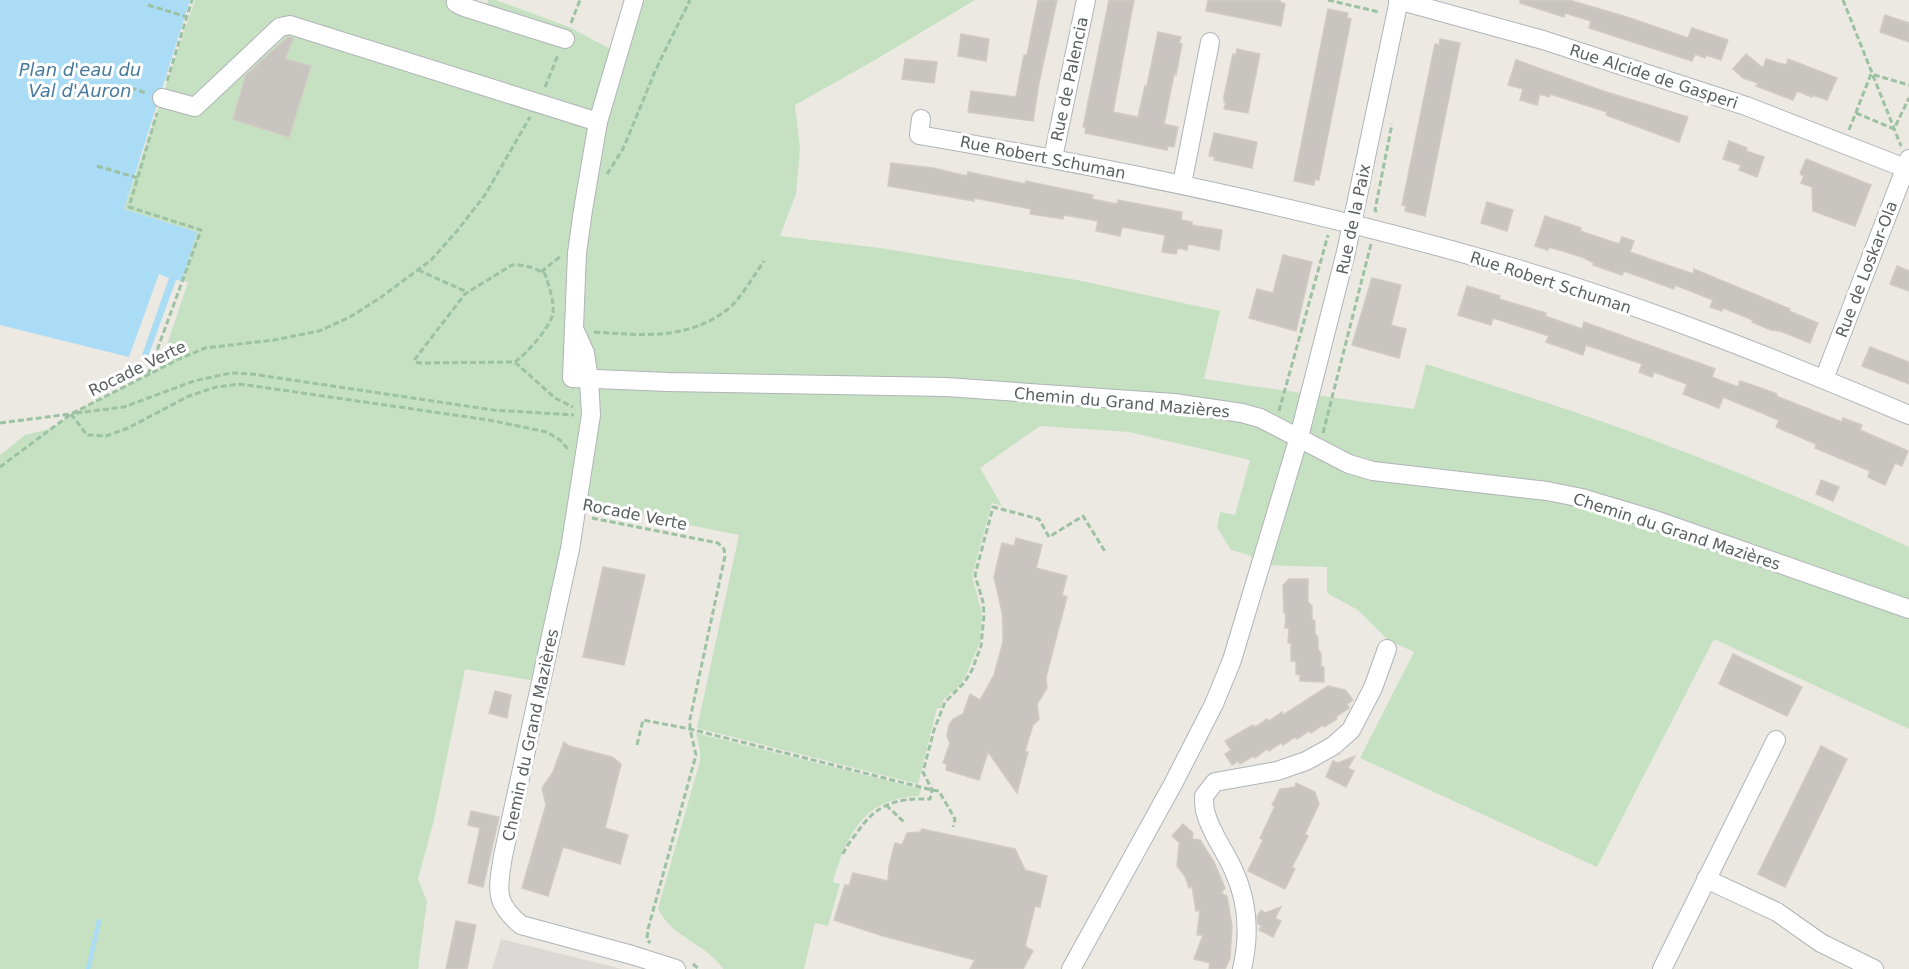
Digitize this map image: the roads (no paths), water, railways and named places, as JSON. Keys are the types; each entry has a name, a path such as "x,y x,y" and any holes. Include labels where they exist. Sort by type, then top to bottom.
{"street":[{"path":"456,0 456,3 464,7 565,39"},
{"path":"589,379 572,378 577,253 598,122 634,0"},
{"name":"Rue de Palencia","path":"1053,158 1086,0"},
{"name":"Rue Alcide de Gasperi","path":"1398,4 1543,40 1746,106 1907,164"},
{"name":"Rue de la Paix","path":"1071,969 1215,705 1232,660 1299,437 1353,224 1398,4"},
{"path":"162,98 195,107 280,27 290,25 598,122"},
{"path":"1182,184 1210,42"},
{"name":"Rue Robert Schuman","path":"921,119 919,135 1053,158 1182,184 1353,224 1512,267 1710,335 1909,415"},
{"name":"Rue de Loskar-Ola","path":"1824,379 1907,164"},
{"name":"Chemin du Grand Mazières","path":"684,966 632,955 521,924 507,913 501,901 499,884 503,856 576,514 591,416 589,379 946,387 1174,403 1242,413 1276,424 1349,464 1373,471 1547,491 1612,506 1909,609"},
{"path":"1242,969 1247,926 1244,899 1234,870 1206,815 1204,796 1215,782 1277,771 1306,761 1333,746 1352,730 1373,688 1387,649"},
{"path":"1662,969 1776,740"},
{"path":"1177,777 1207,792"},
{"path":"1706,879 1777,912 1821,943 1874,969"}],"water":[{"name":"Plan d'eau du Val d'Auron","path":"0,0 190,0 124,209 197,232 182,281 176,280 148,357 142,355 169,278 159,274 129,357 0,325"}],"waterway":[{"path":"88,969 99,921"}]}
